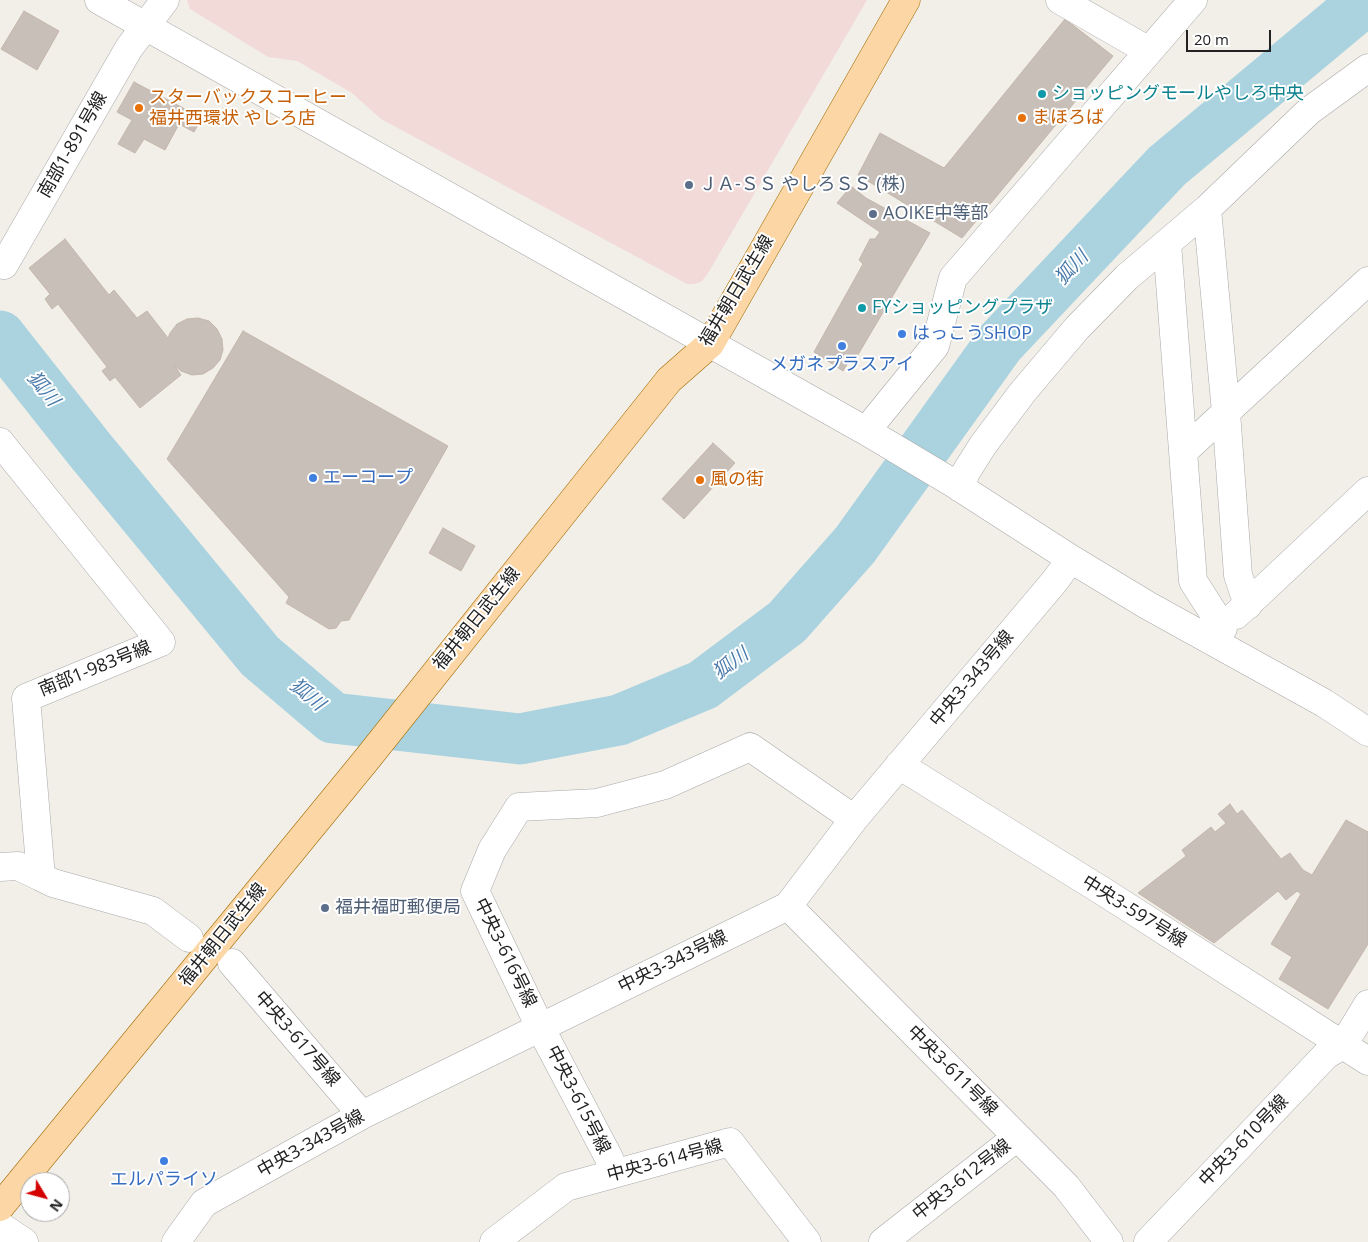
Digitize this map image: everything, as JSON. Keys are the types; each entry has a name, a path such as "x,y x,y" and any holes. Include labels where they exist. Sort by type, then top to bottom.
{"main road":[{"name":"福井朝日武生線","path":"0,1207 367,759 669,380 710,344 906,0"}],"street":[{"path":"99,0 894,448 1147,605 1217,634 1368,732"},
{"name":"南部1-891号線","path":"4,265 129,48 166,0"},
{"path":"1060,0 1149,51"},
{"path":"866,432 935,346 953,278 1193,0"},
{"path":"957,486 983,445 1022,393 1083,322 1127,277 1207,209 1309,111 1368,68"},
{"path":"1207,209 1226,412 1238,575 1248,605"},
{"path":"1168,243 1193,581 1217,634"},
{"path":"1184,451 1368,281"},
{"name":"南部1-983号線","path":"0,442 161,642 26,698 41,877"},
{"path":"1217,634 1368,491"},
{"name":"中央3-343号線","path":"176,1242 204,1203 362,1115 788,906 854,819 1054,582 1071,559"},
{"name":"中央3-616号線","path":"540,1027 475,891 492,850 519,807 605,801 665,785 750,747 854,819"},
{"name":"中央3-597号線","path":"899,765 1104,892 1368,1061"},
{"path":"0,867 18,866 53,883 153,910 189,938"},
{"name":"中央3-611号線","path":"788,906 1066,1186 1109,1242"},
{"name":"中央3-617号線","path":"232,963 362,1115"},
{"path":"1343,1045 1368,1004"},
{"name":"中央3-615号線","path":"540,1027 609,1158 614,1174"},
{"name":"中央3-610号線","path":"1148,1242 1326,1055 1343,1045"},
{"name":"中央3-612号線","path":"883,1242 1017,1137"},
{"name":"中央3-614号線","path":"494,1242 566,1187 730,1142 807,1242"},
{"path":"0,1226 24,1242"}],"shaded area":[{"path":"187,0 867,0 707,275 701,282 687,284 381,119 352,93 297,61 268,57 190,9"}],"building":[{"path":"24,11 59,31 37,70 1,49"},
{"name":"ショッピングモールやしろ中央","path":"1065,19 1113,56 962,238 858,175 880,133 944,168"},
{"path":"134,82 202,118 194,132 179,124 165,150 144,139 135,153 118,144 132,120 117,112"},
{"name":"FYショッピングプラザ","path":"851,186 866,198 930,233 856,358 852,356 843,371 814,352 863,264 859,260 870,239 875,239 880,232 837,203"},
{"path":"65,239 109,295 114,290 137,318 147,311 168,338 177,324 187,319 198,318 209,321 217,329 222,339 223,350 220,360 213,368 203,374 192,375 181,371 174,365 181,375 140,408 115,377 110,381 102,371 107,367 58,304 52,309 45,299 50,294 29,268"},
{"path":"243,331 448,446 349,620 341,621 336,628 329,629 286,603 289,597 167,459"},
{"path":"713,443 735,463 684,519 662,499"},
{"path":"443,528 475,546 461,571 429,553"},
{"path":"1230,804 1237,814 1242,810 1281,859 1290,853 1303,870 1312,875 1346,820 1368,832 1368,944 1328,1009 1279,979 1292,957 1271,944 1301,894 1297,891 1286,900 1278,891 1214,943 1138,893 1186,856 1182,850 1211,827 1215,832 1226,823 1218,814"}],"waterway":[{"name":"狐川","path":"0,336 90,450 260,656 333,718 520,739 619,720 703,685 787,622 855,545 1000,343 1167,166 1366,0"}],"place":[{"name":"ショッピングモールやしろ中央","path":"1042,94"},
{"name":"スターバックスコーヒー 福井西環状 やしろ店","path":"139,108"},
{"name":"まほろば","path":"1022,118"},
{"name":"ＪＡ-ＳＳ やしろＳＳ (株)","path":"689,185"},
{"name":"AOIKE中等部","path":"873,214"},
{"name":"FYショッピングプラザ","path":"862,308"},
{"name":"はっこうSHOP","path":"902,334"},
{"name":"メガネプラスアイ","path":"842,346"},
{"name":"エーコープ","path":"313,478"},
{"name":"風の街","path":"700,480"},
{"name":"福井福町郵便局","path":"325,908"},
{"name":"エルパライソ","path":"164,1161"}]}
